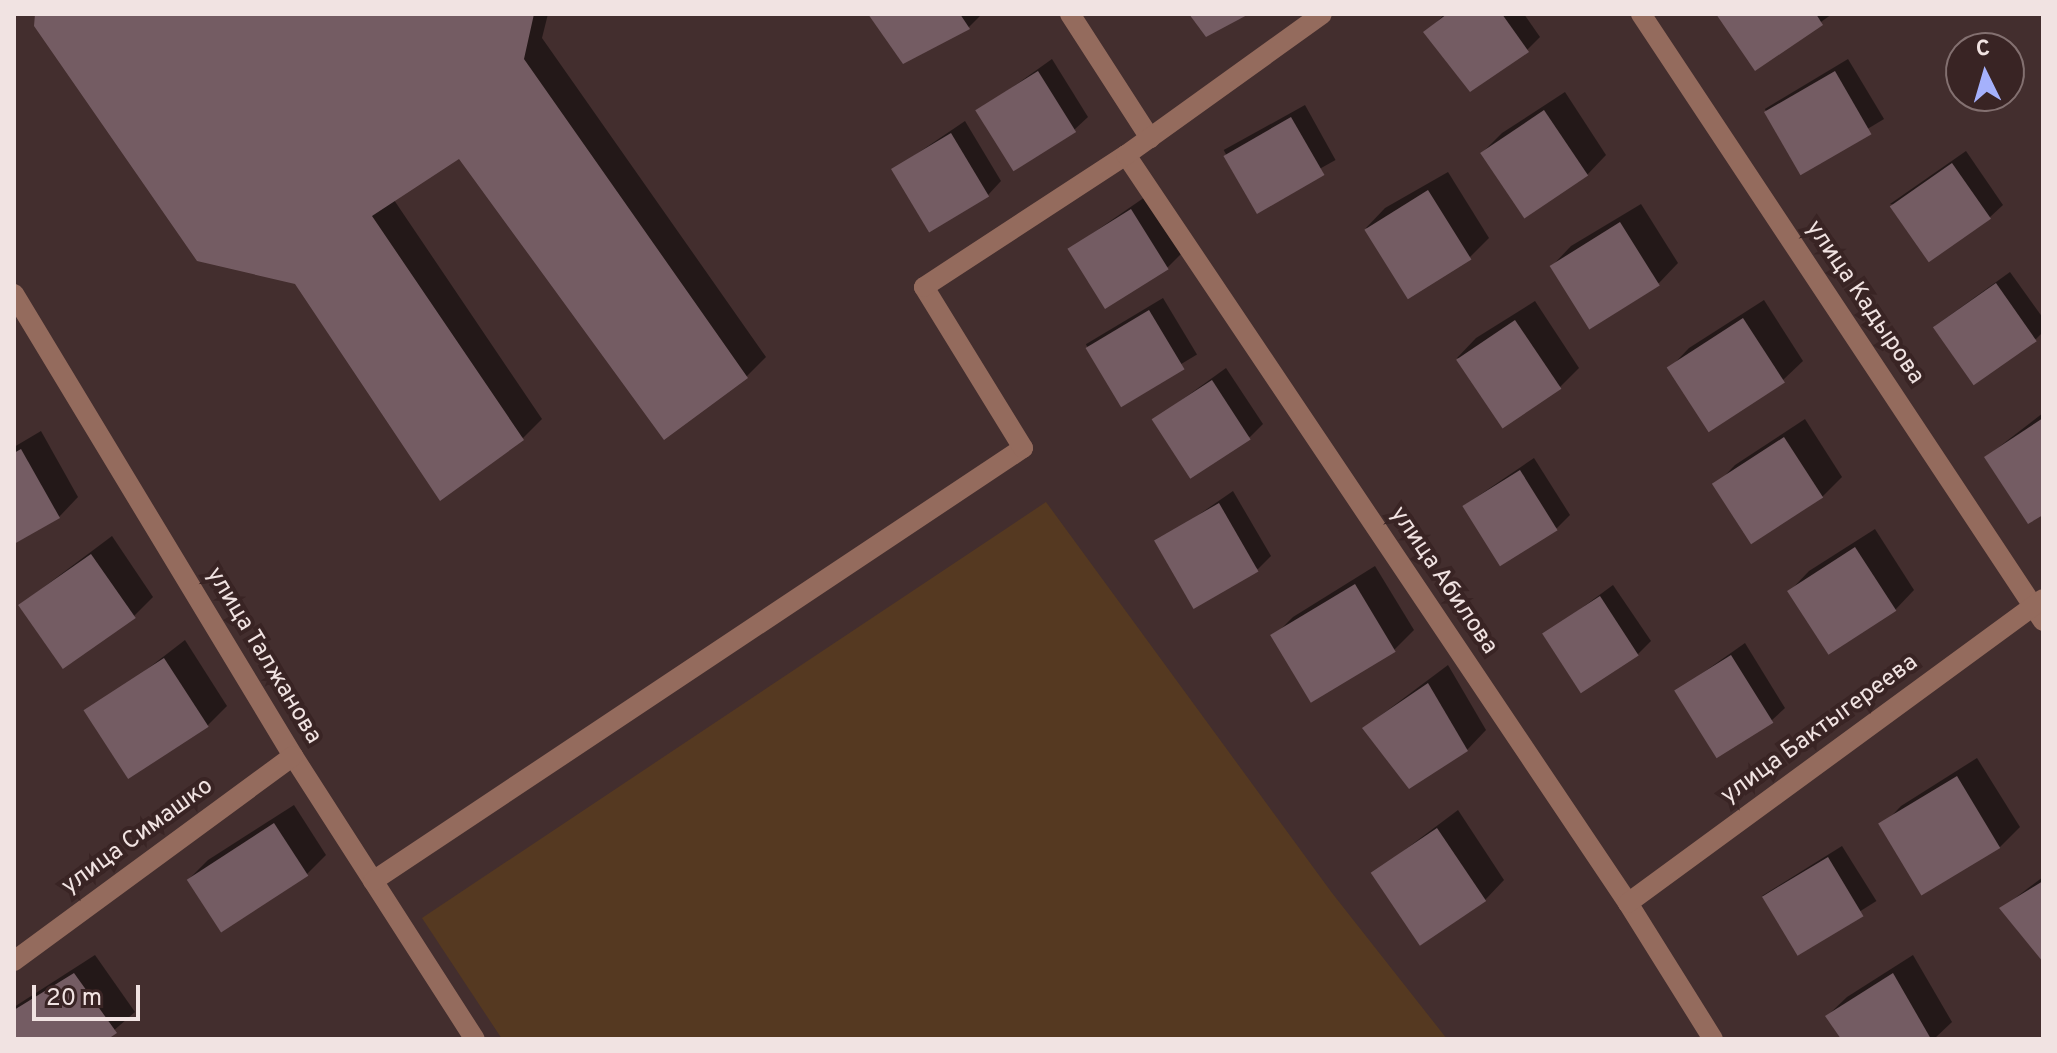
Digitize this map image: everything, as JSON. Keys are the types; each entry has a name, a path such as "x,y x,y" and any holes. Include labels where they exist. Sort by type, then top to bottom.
{"street":[{"path":"1070,14 1150,138"},
{"path":"373,881 1023,448 924,287 1126,155 1322,14"},
{"name":"улица Кадырова","path":"1641,14 2040,609"},
{"name":"улица Абилова","path":"1126,155 1628,903 1713,1039"},
{"name":"улица Талжанова","path":"14,294 293,756 475,1039"},
{"name":"улица Бактыгереева","path":"1628,903 2040,609"},
{"name":"улица Симашко","path":"14,961 293,756"}],"shaded area":[{"path":"1046,502 1332,893 1447,1039 502,1039 422,918"}],"building":[{"path":"35,14 534,14 524,59 748,378 664,440 459,159 372,216 524,440 440,501 295,284 197,261 34,26"},
{"path":"868,14 960,14 970,29 903,64"},
{"path":"1189,14 1249,14 1206,37"},
{"path":"1447,14 1502,14 1529,52 1470,92 1423,32"},
{"path":"1716,14 1816,14 1823,25 1755,71"},
{"path":"1038,71 1076,132 1013,171 975,110"},
{"path":"1835,71 1872,134 1800,175 1764,112"},
{"path":"1544,110 1588,175 1524,219 1480,153"},
{"path":"1291,117 1324,175 1257,214 1223,156"},
{"path":"951,133 989,196 929,232 891,169"},
{"path":"1952,163 1991,219 1929,262 1890,207"},
{"path":"1428,190 1471,260 1408,299 1364,230"},
{"path":"1131,209 1169,269 1105,309 1067,249"},
{"path":"1620,222 1660,286 1589,330 1550,266"},
{"path":"1996,283 2037,341 1974,385 1933,327"},
{"path":"1149,310 1185,369 1121,407 1086,348"},
{"path":"1743,318 1785,383 1709,432 1667,368"},
{"path":"1515,320 1561,389 1503,429 1456,360"},
{"path":"1212,380 1251,440 1190,479 1152,419"},
{"path":"2043,418 2043,515 2028,524 1984,457"},
{"path":"1784,437 1823,497 1751,544 1712,484"},
{"path":"21,449 60,518 14,544 14,453"},
{"path":"1520,470 1558,530 1500,566 1462,506"},
{"path":"1219,503 1258,571 1194,609 1154,540"},
{"path":"1855,547 1896,611 1828,655 1787,591"},
{"path":"91,554 136,618 63,669 18,605"},
{"path":"1355,584 1396,652 1311,703 1270,635"},
{"path":"1600,596 1639,656 1581,693 1542,634"},
{"path":"1731,655 1773,723 1717,758 1674,691"},
{"path":"164,658 209,727 128,779 83,710"},
{"path":"1428,683 1468,751 1409,789 1362,728"},
{"path":"1957,776 2000,848 1921,895 1878,823"},
{"path":"274,823 308,876 221,932 187,880"},
{"path":"1437,828 1486,901 1420,946 1371,873"},
{"path":"1828,857 1864,916 1798,956 1762,897"},
{"path":"2043,881 2043,962 1999,908"},
{"path":"74,973 117,1033 108,1039 15,1039 14,1010"},
{"path":"1893,973 1931,1039 1841,1039 1825,1016"}]}
